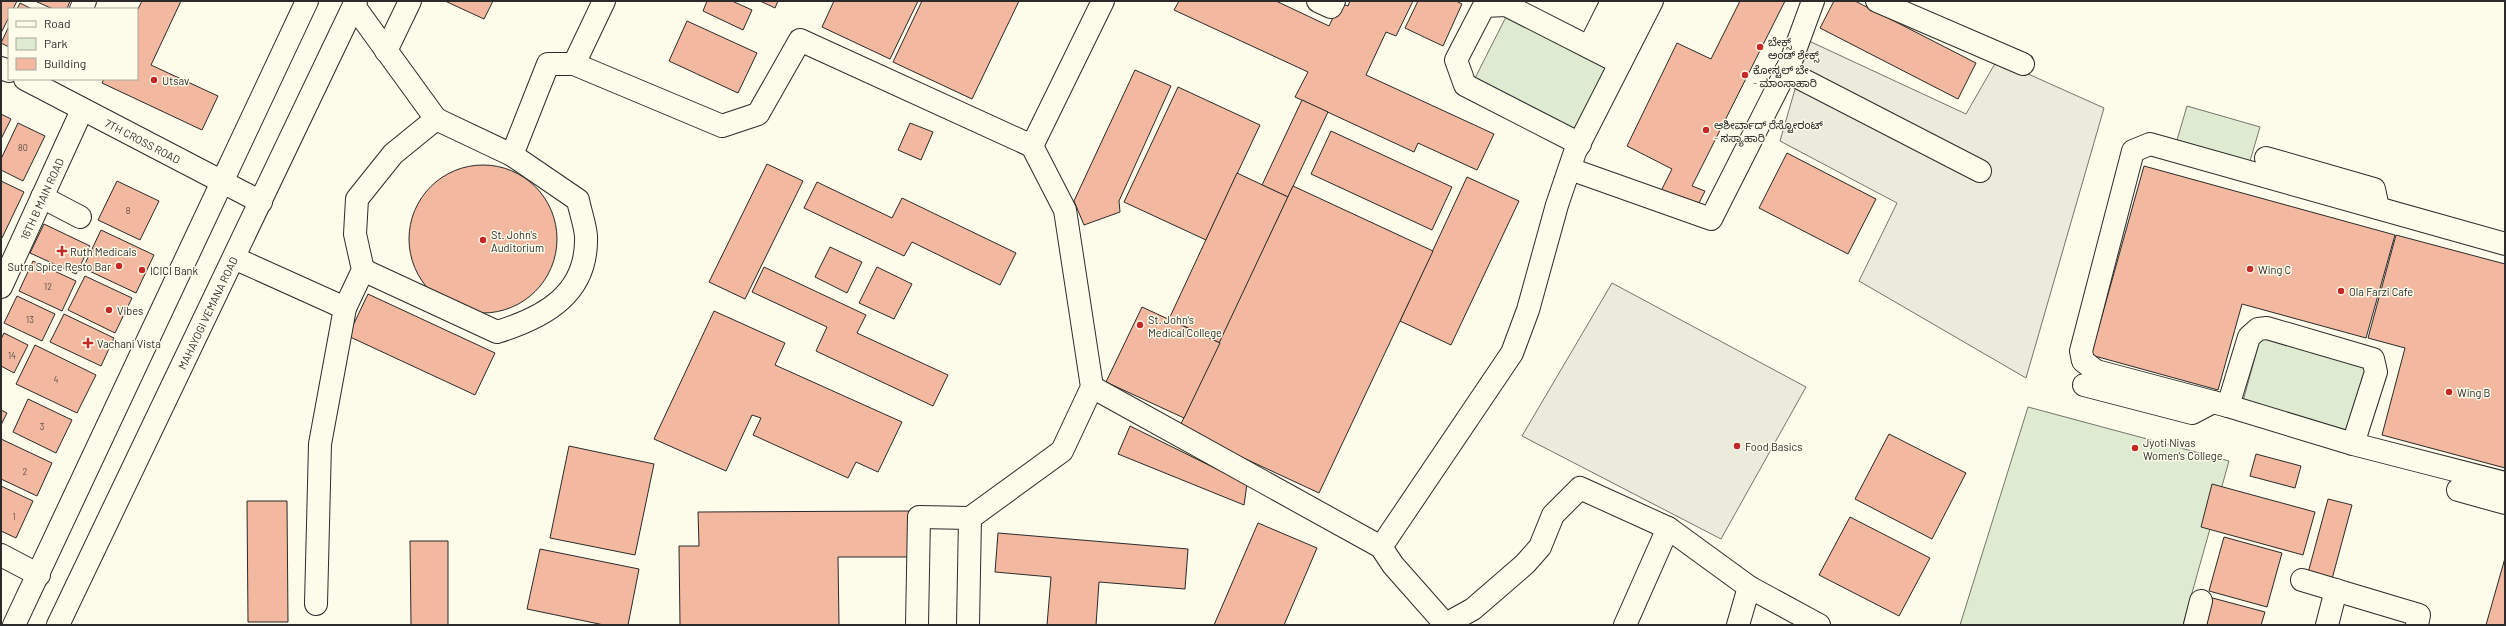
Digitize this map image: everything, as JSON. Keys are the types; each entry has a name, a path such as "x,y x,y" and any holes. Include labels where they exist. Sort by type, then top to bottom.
{"main road":[{"path":"14,625 39,575 307,1"},
{"path":"386,51 410,1"},
{"path":"574,64 604,1"},
{"path":"1032,146 1103,1"},
{"path":"1318,1 1331,7 1334,1"},
{"path":"1589,47 1612,1"},
{"path":"1620,63 1613,42 1634,1"},
{"path":"1381,547 1512,353 1528,310 1557,205 1570,169 1580,144 1652,1"},
{"path":"1570,169 1711,219 1786,71 1813,1"},
{"path":"1877,1 2023,64"},
{"path":"355,3 386,51 436,119 512,155 578,200 586,235 582,273 556,306 525,323 497,332 363,270"},
{"name":"MAHAYOGI VEMANA ROAD","path":"58,625 355,3"},
{"path":"1580,144 1465,85 1456,60 1484,6 1506,4 1620,63"},
{"path":"512,155 548,64 574,64 722,126 758,114 800,40 1032,146 1065,210 1092,387 1062,451 970,518 919,517 916,625"},
{"path":"1786,71 1980,171"},
{"name":"7TH CROSS ROAD","path":"37,82 82,110 261,202"},
{"name":"16TH B MAIN ROAD","path":"4,273 42,197 82,110"},
{"path":"316,604 320,444 345,308 363,270 355,234 357,199 393,154 436,119"},
{"path":"2505,244 2150,144 2133,151 2081,351 2083,362 2096,371 2220,404 2353,444 2505,483"},
{"path":"2266,158 2374,189 2378,208"},
{"path":"42,197 80,217"},
{"path":"234,258 345,308"},
{"path":"2084,385 2192,413 2220,404 2249,337 2258,329 2267,328 2372,359 2376,372 2353,444"},
{"path":"1092,387 1381,547 1393,565 1446,625 1473,610 1525,564 1540,547 1553,515 1580,488 1668,528 1749,587 1819,625"},
{"path":"2458,490 2505,502"},
{"path":"968,625 970,518"},
{"path":"1625,625 1668,528"},
{"path":"1,555 39,575"},
{"path":"2302,580 2419,615 2417,625"},
{"path":"1738,625 1749,587"},
{"path":"2327,625 2336,590"},
{"path":"2195,625 2202,601"}],"green space":[{"path":"1510,9 1618,63 1582,134 1474,80"},
{"path":"2187,106 2260,127 2250,161 2177,140"},
{"path":"2262,332 2369,362 2350,431 2243,401"},
{"path":"2028,407 2229,461 2183,625 1960,625"}],"shaded area":[{"path":"1809,41 1966,114 1997,60 2104,108 2026,378 1859,281 1897,203 1780,141"},
{"path":"1612,283 1806,387 1721,539 1522,436"}],"building":[{"path":"1,1 17,1 14,8 8,8 8,19 1,33"},
{"path":"35,1 70,1 67,8 51,8"},
{"path":"142,1 181,1 151,65 218,96 202,130 102,83 104,80 138,80 138,9"},
{"path":"445,1 493,1 484,19"},
{"path":"707,1 732,1 752,10 743,30 703,11"},
{"path":"760,1 778,1 775,8"},
{"path":"834,1 918,1 890,59 822,27"},
{"path":"922,1 1019,1 972,99 893,62"},
{"path":"1179,1 1276,1 1329,26 1340,3 1348,6 1350,1 1413,1 1396,36 1386,32 1366,75 1494,134 1477,170 1418,143 1414,152 1295,97 1308,72 1174,10"},
{"path":"1418,1 1456,1 1462,4 1443,46 1405,28"},
{"path":"1740,1 1785,1 1692,186 1705,191 1696,209 1660,193 1672,169 1627,146 1677,43 1711,59"},
{"path":"1834,1 1855,1 1976,63 1958,99 1820,28"},
{"path":"20,3 30,8 18,8"},
{"path":"687,21 757,53 738,93 669,61"},
{"path":"8,28 8,46 1,43"},
{"path":"1135,70 1171,86 1119,201 1120,212 1084,225 1074,201"},
{"path":"1178,87 1260,125 1206,240 1124,202"},
{"path":"1302,100 1328,112 1288,197 1262,185"},
{"path":"1,114 11,119 1,139"},
{"path":"18,123 45,136 23,181 1,170 1,159"},
{"path":"910,123 933,132 921,160 898,150"},
{"path":"1331,131 1452,187 1432,230 1311,174"},
{"path":"1787,153 1876,199 1848,254 1759,208"},
{"path":"767,164 803,181 745,299 709,282"},
{"name":"St. John's Auditorium","path":"483,165 497,167 518,174 530,182 540,192 551,211 557,239 555,253 548,274 540,286 530,296 511,307 483,313 469,311 448,304 436,296 426,286 415,267 409,239 411,225 418,204 426,192 436,182 455,171"},
{"name":"Wing C","path":"2144,166 2395,235 2366,338 2242,304 2218,390 2091,355"},
{"path":"1237,173 1288,197 1220,343 1169,319"},
{"path":"1467,177 1519,201 1451,345 1400,321"},
{"path":"1,181 24,192 2,238 1,237"},
{"path":"117,181 159,201 140,240 98,220"},
{"path":"817,182 892,218 902,198 1016,253 1000,285 912,242 904,256 804,208"},
{"path":"1293,186 1433,251 1319,493 1179,428"},
{"path":"44,224 90,246 76,274 30,253"},
{"path":"101,230 154,255 136,293 83,268"},
{"name":"Wing B","path":"2396,235 2505,264 2505,468 2382,435 2405,348 2368,338"},
{"path":"830,247 862,262 847,293 815,277"},
{"path":"33,261 76,281 62,311 19,291"},
{"path":"764,267 866,315 857,333 948,375 933,406 816,351 827,327 752,292"},
{"path":"877,267 912,284 894,319 859,303"},
{"path":"85,276 132,298 115,333 68,310"},
{"path":"368,294 495,353 475,395 348,336"},
{"path":"17,296 55,314 42,341 4,323"},
{"path":"1142,307 1220,343 1184,418 1106,382"},
{"path":"714,311 785,343 775,365 902,422 878,472 856,462 848,478 753,435 761,418 752,415 726,471 654,439"},
{"path":"64,314 114,338 101,366 50,342"},
{"path":"4,333 28,345 14,373 1,366 1,339"},
{"path":"35,345 96,375 77,413 16,384"},
{"path":"28,399 72,420 56,453 13,432"},
{"path":"1,410 7,413 1,425"},
{"path":"1130,426 1247,484 1244,505 1118,454"},
{"path":"1889,434 1966,473 1932,539 1855,499"},
{"path":"1,439 52,463 37,496 1,479"},
{"path":"569,446 654,464 635,555 550,538"},
{"path":"2256,454 2301,466 2295,488 2250,476"},
{"path":"2212,484 2315,512 2303,555 2201,527"},
{"path":"1,486 33,501 16,538 1,531"},
{"path":"2328,499 2352,505 2332,579 2308,573"},
{"path":"247,501 287,501 288,622 248,622"},
{"path":"909,511 909,557 838,557 839,625 680,625 679,546 699,546 698,512"},
{"path":"1850,517 1930,558 1899,616 1819,575"},
{"path":"1258,523 1317,548 1284,625 1214,625"},
{"path":"998,533 1188,549 1185,589 1099,582 1096,625 1047,625 1051,577 995,572"},
{"path":"2224,537 2282,553 2267,607 2209,591"},
{"path":"410,541 448,541 448,625 411,625"},
{"path":"540,549 639,569 628,625 604,625 527,609"},
{"path":"2505,558 2505,625 2486,625"},
{"path":"2205,596 2265,612 2261,625 2197,625"}],"place":[{"name":"ಬೇಕ್ಸ್ ಅಂಡ್ ಶೇಕ್ಸ್","path":"1760,47"},
{"name":"ಕೋಸ್ಟಲ್ ಬೇ - ಮಾಂಸಾಹಾರಿ","path":"1745,75"},
{"name":"Utsav","path":"154,80"},
{"name":"ಆಶೀರ್ವಾದ್ ರೆಸ್ಟೋರಂಟ್ - ಸಸ್ಯಾಹಾರಿ","path":"1706,130"},
{"name":"St. John's Auditorium","path":"483,240"},
{"name":"Ruth Medicals","path":"62,251"},
{"name":"Sutra Spice Resto Bar","path":"119,266"},
{"name":"Wing C","path":"2250,269"},
{"name":"ICICI Bank","path":"142,270"},
{"name":"Ola Farzi Cafe","path":"2341,291"},
{"name":"Vibes","path":"109,310"},
{"name":"St. John's Medical College","path":"1140,325"},
{"name":"Vachani Vista","path":"88,343"},
{"name":"Wing B","path":"2449,392"},
{"name":"Food Basics","path":"1737,446"},
{"name":"Jyoti Nivas Women's College","path":"2135,448"}]}
